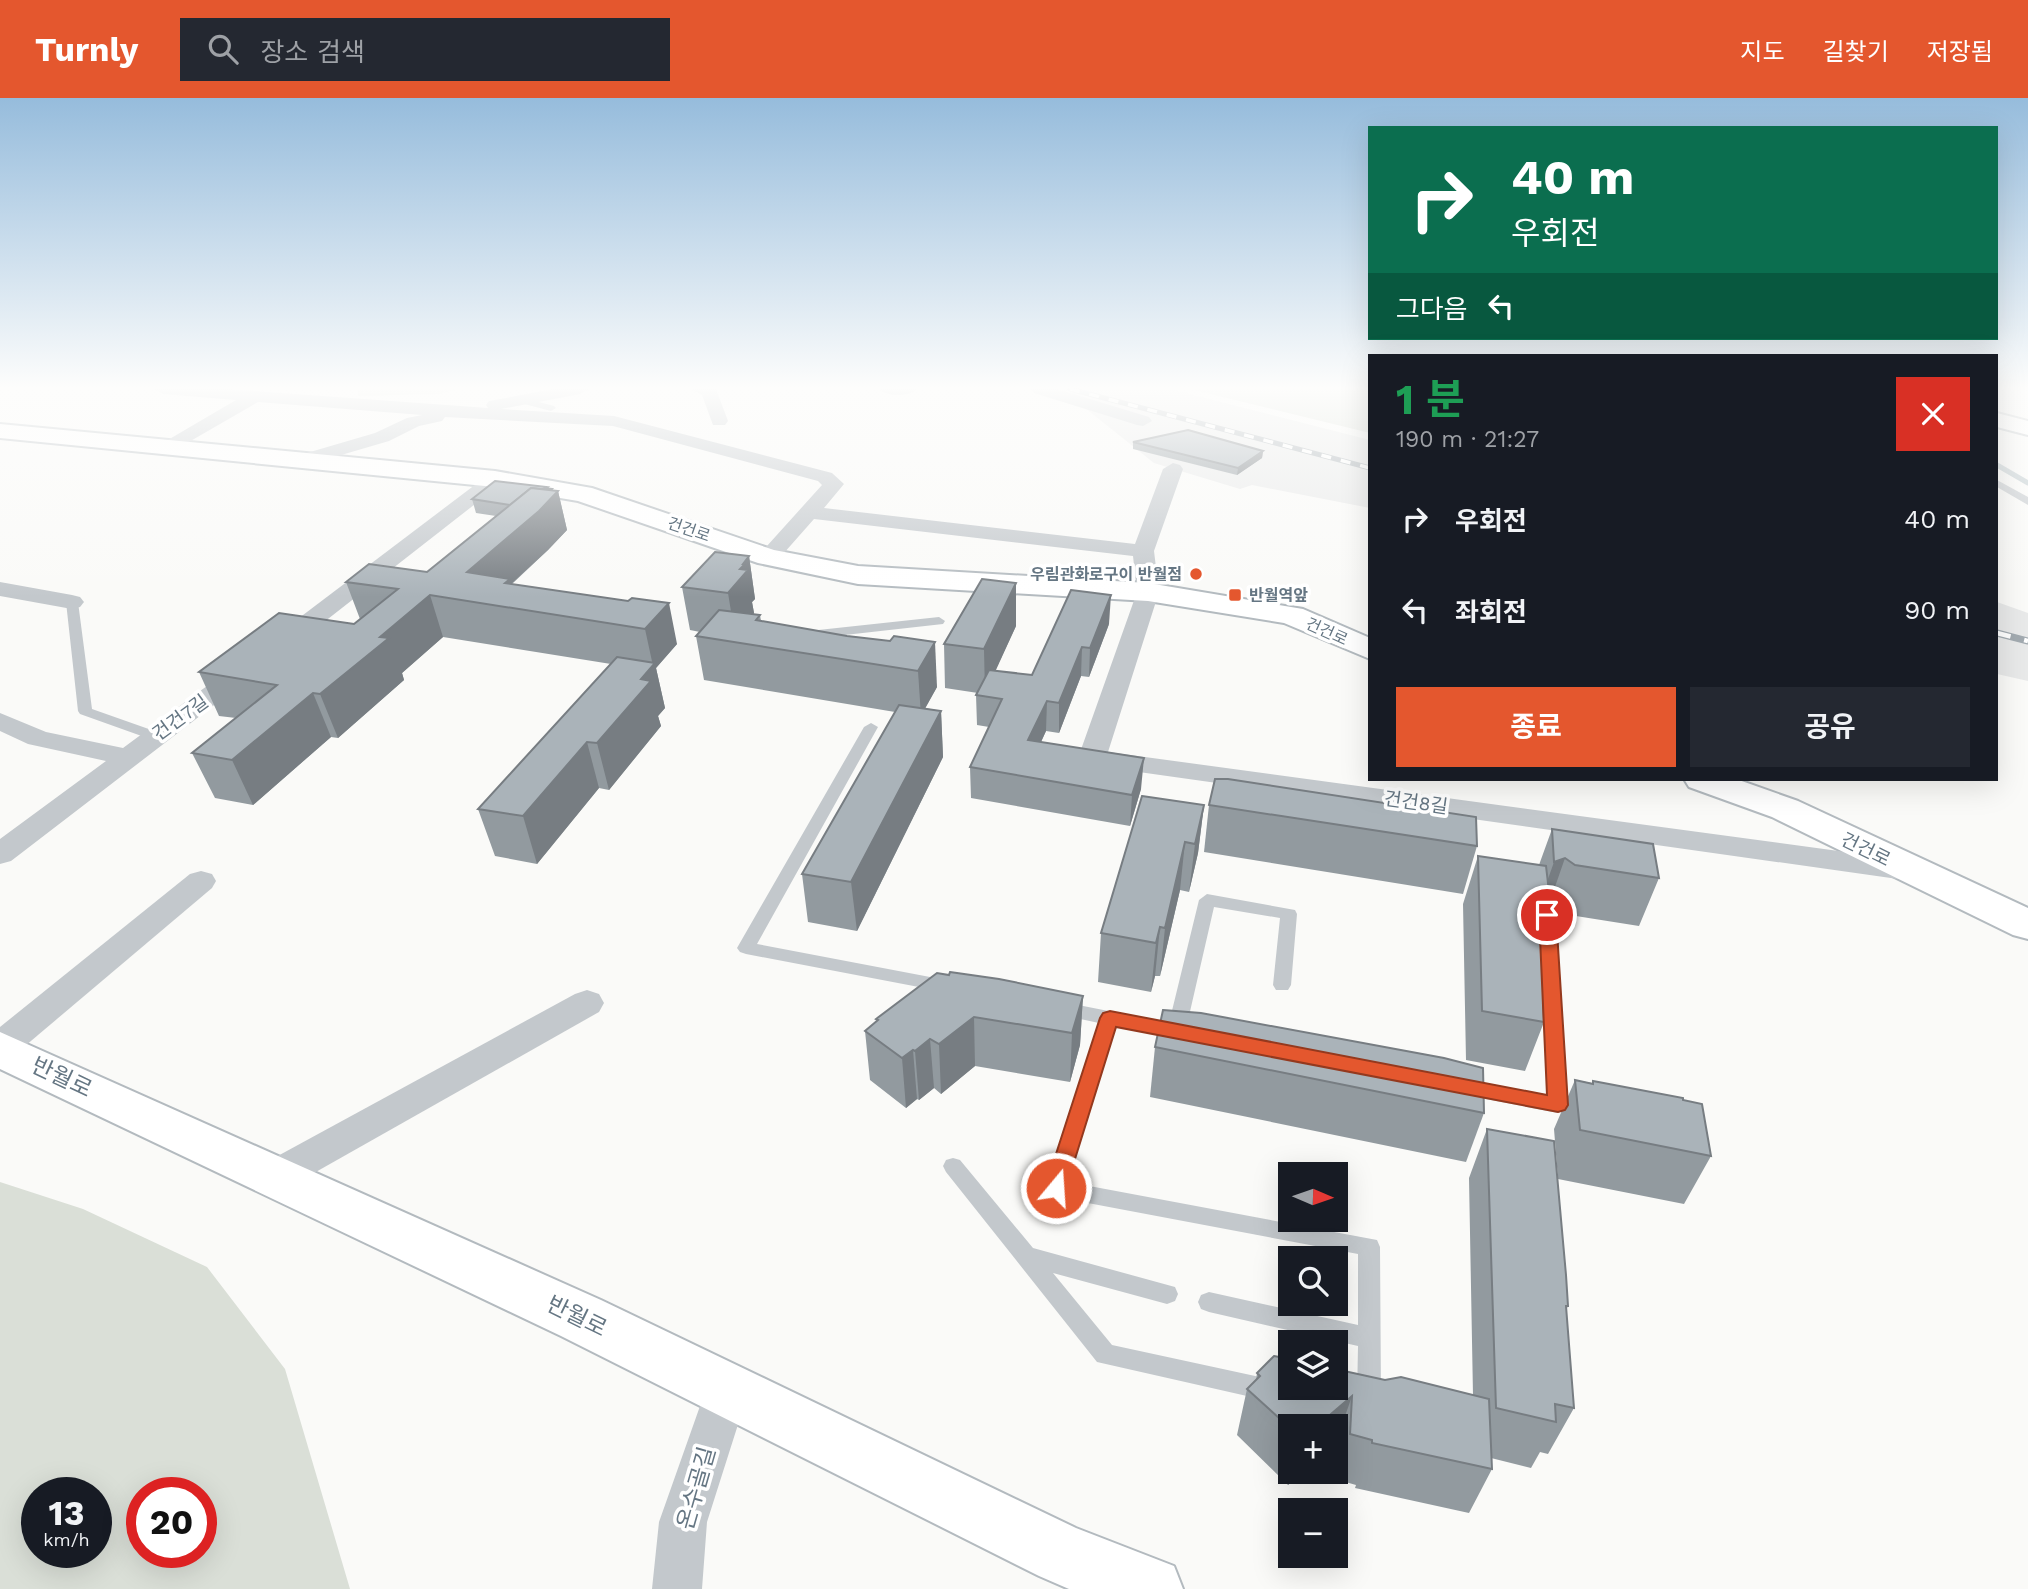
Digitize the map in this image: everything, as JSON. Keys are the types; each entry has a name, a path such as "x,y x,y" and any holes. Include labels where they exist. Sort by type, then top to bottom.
{"street":[{"name":"건건로","path":"292,459 495,479 583,494 768,557 858,575 1148,592 1292,615 1368,649"},
{"path":"307,460 312,459"},
{"path":"756,459 825,477 834,484 768,557"},
{"path":"1148,592 1143,551 1173,469"},
{"name":"건건7길","path":"0,854 495,479"},
{"path":"808,512 1143,551"},
{"path":"0,589 72,602"},
{"name":"건건8길","path":"1148,592 1092,758 1912,871"},
{"path":"0,721 38,738 126,757"},
{"name":"건건로","path":"1708,781 1785,809 2028,925"},
{"path":"0,1048 201,881"},
{"path":"277,1175 587,1003"},
{"name":"반월로","path":"0,1048 277,1175 727,1390 1061,1554 1150,1589"},
{"name":"온수골길","path":"677,1589 683,1522 727,1390"}],"lane":[{"path":"1998,485 2028,502"},
{"path":"72,602 85,711 155,736"},
{"path":"792,637 939,621"},
{"path":"871,727 746,948 962,989"},
{"path":"1042,1005 1182,1032 1207,900 1289,914 1282,985"},
{"path":"1448,1084 1558,1105 1547,915"},
{"path":"1110,1018 1056,1188 1369,1247 1369,1412 1356,1409"},
{"path":"953,1166 1105,1354 1278,1392"},
{"path":"1026,1256 1167,1294"},
{"path":"1209,1302 1369,1338"}],"shaded area":[{"path":"1148,459 1368,459 1368,508 1252,485 1240,489 1154,463"},
{"path":"1998,602 2028,613 2028,681 1998,674"},
{"path":"0,1182 83,1209 207,1267 285,1369 350,1589 0,1589"}],"building":[{"path":"1200,459 1252,459 1238,468"},
{"path":"495,481 552,489 531,488 510,505 472,499"},
{"path":"531,488 558,491 539,511 467,572 510,579 505,583 628,601 632,598 669,603 645,629 430,595 380,637 389,638 320,694 313,693 232,760 192,753 277,685 199,672 279,613 354,624 398,589 346,582 369,564 427,572"},
{"path":"715,552 749,556 740,569 748,570 728,593 682,587"},
{"path":"982,579 1016,583 984,649 944,644"},
{"path":"1071,590 1111,595 1090,648 1082,647 1059,703 1047,701 1028,740 1144,758 1132,795 970,767 1002,699 976,695 989,670 1032,675"},
{"path":"719,610 760,615 756,620 847,636 890,641 894,636 935,642 918,671 696,636"},
{"path":"617,657 655,663 641,679 651,681 597,743 587,742 523,816 478,809"},
{"path":"899,705 941,711 851,882 802,874"},
{"path":"1215,779 1476,817 1477,846 1209,805"},
{"path":"1142,796 1204,805 1195,844 1185,842 1165,928 1160,927 1156,943 1101,933"},
{"path":"1552,829 1653,844 1659,878 1575,865 1565,858 1554,862"},
{"path":"1478,856 1546,866 1551,909 1539,908 1547,1004 1543,1004 1544,1022 1482,1011"},
{"path":"950,972 1083,996 1072,1033 974,1017 939,1044 930,1039 902,1058 865,1031 878,1020 876,1019 937,973 949,975"},
{"path":"1163,1010 1201,1013 1444,1058 1483,1068 1484,1113 1155,1047"},
{"path":"1575,1080 1683,1098 1702,1104 1711,1156 1580,1130"},
{"path":"1487,1129 1554,1141 1574,1408 1555,1404 1556,1422 1496,1408"},
{"path":"1274,1356 1278,1357 1278,1400 1347,1400 1331,1414 1278,1414 1278,1417 1247,1389 1260,1376 1257,1373"},
{"path":"1348,1372 1385,1380 1401,1377 1489,1399 1492,1469 1372,1443 1372,1440 1350,1434 1352,1396 1348,1399"}],"waterway":[{"path":"1998,466 2028,483"}],"railway":[{"path":"1334,459 1368,467"},
{"path":"1998,633 2028,641"}],"place":[{"name":"우림관화로구이 반월점","path":"1196,574"},
{"name":"반월역앞","path":"1235,595"}],"route":[{"path":"1056,1188 1110,1018 1558,1105 1547,915"}]}
